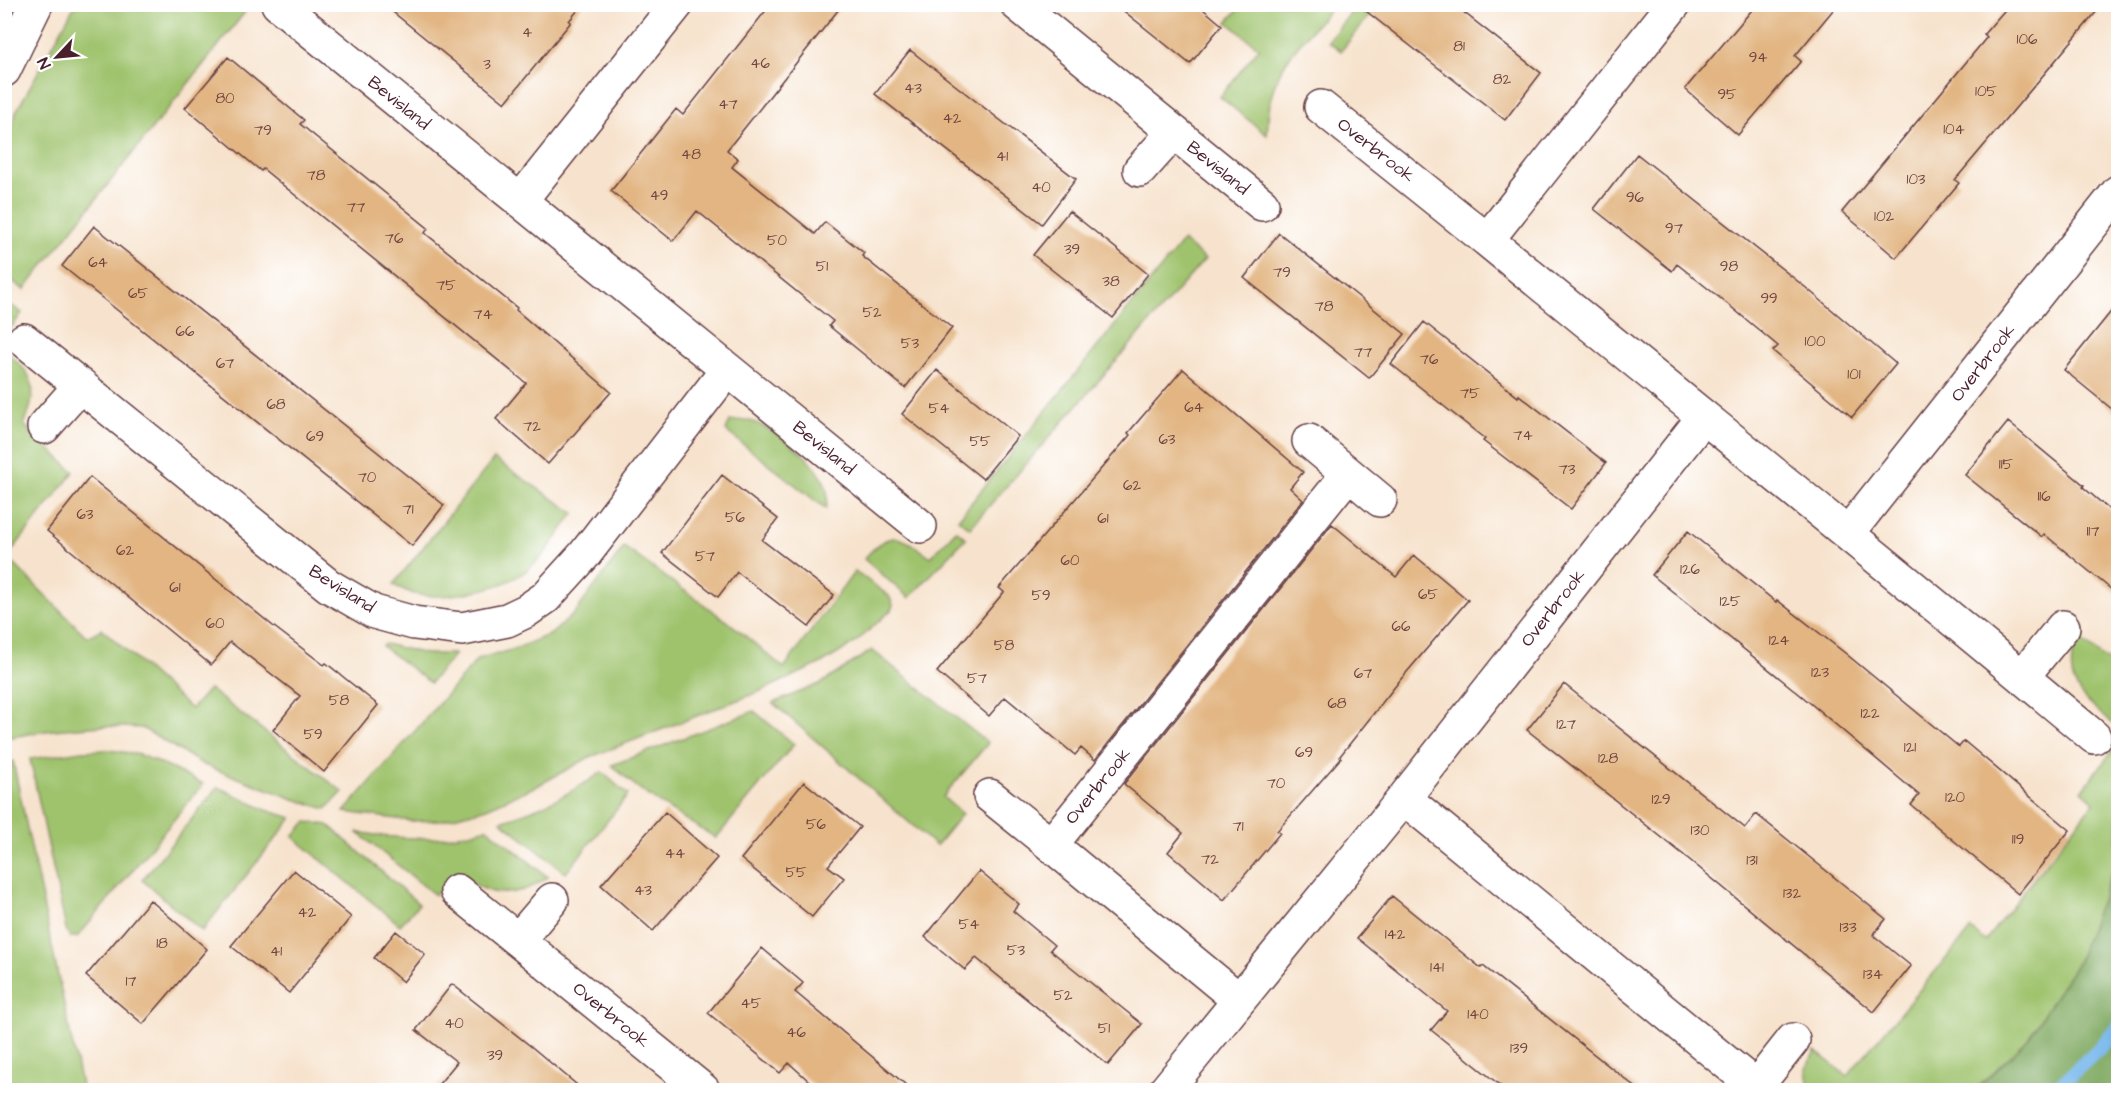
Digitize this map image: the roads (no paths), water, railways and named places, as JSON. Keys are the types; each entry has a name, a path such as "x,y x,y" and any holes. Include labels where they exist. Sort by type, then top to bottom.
{"street":[{"path":"4,70 36,4"},
{"name":"Bevisland","path":"278,4 920,526"},
{"path":"520,201 677,4"},
{"name":"Bevisland","path":"1017,4 1262,204"},
{"path":"1486,240 1674,4"},
{"name":"Overbrook","path":"1321,107 1848,533 2094,737"},
{"name":"Bevisland","path":"1140,170 1174,132"},
{"name":"Overbrook","path":"1848,533 2118,192"},
{"name":"Bevisland","path":"24,340 329,586 374,612 414,623 462,629 507,620 545,598 585,554 727,370"},
{"path":"44,427 81,385"},
{"name":"Overbrook","path":"1166,1090 1404,798 1703,418"},
{"path":"1309,441 1380,500"},
{"name":"Overbrook","path":"1051,845 1348,474"},
{"path":"2022,677 2063,627"},
{"path":"990,796 1239,1000"},
{"path":"1404,798 1758,1089 1793,1040"},
{"name":"Overbrook","path":"457,891 703,1090"},
{"path":"518,940 552,900"}],"waterway":[{"path":"2055,1090 2107,1041 2118,1026"}]}
